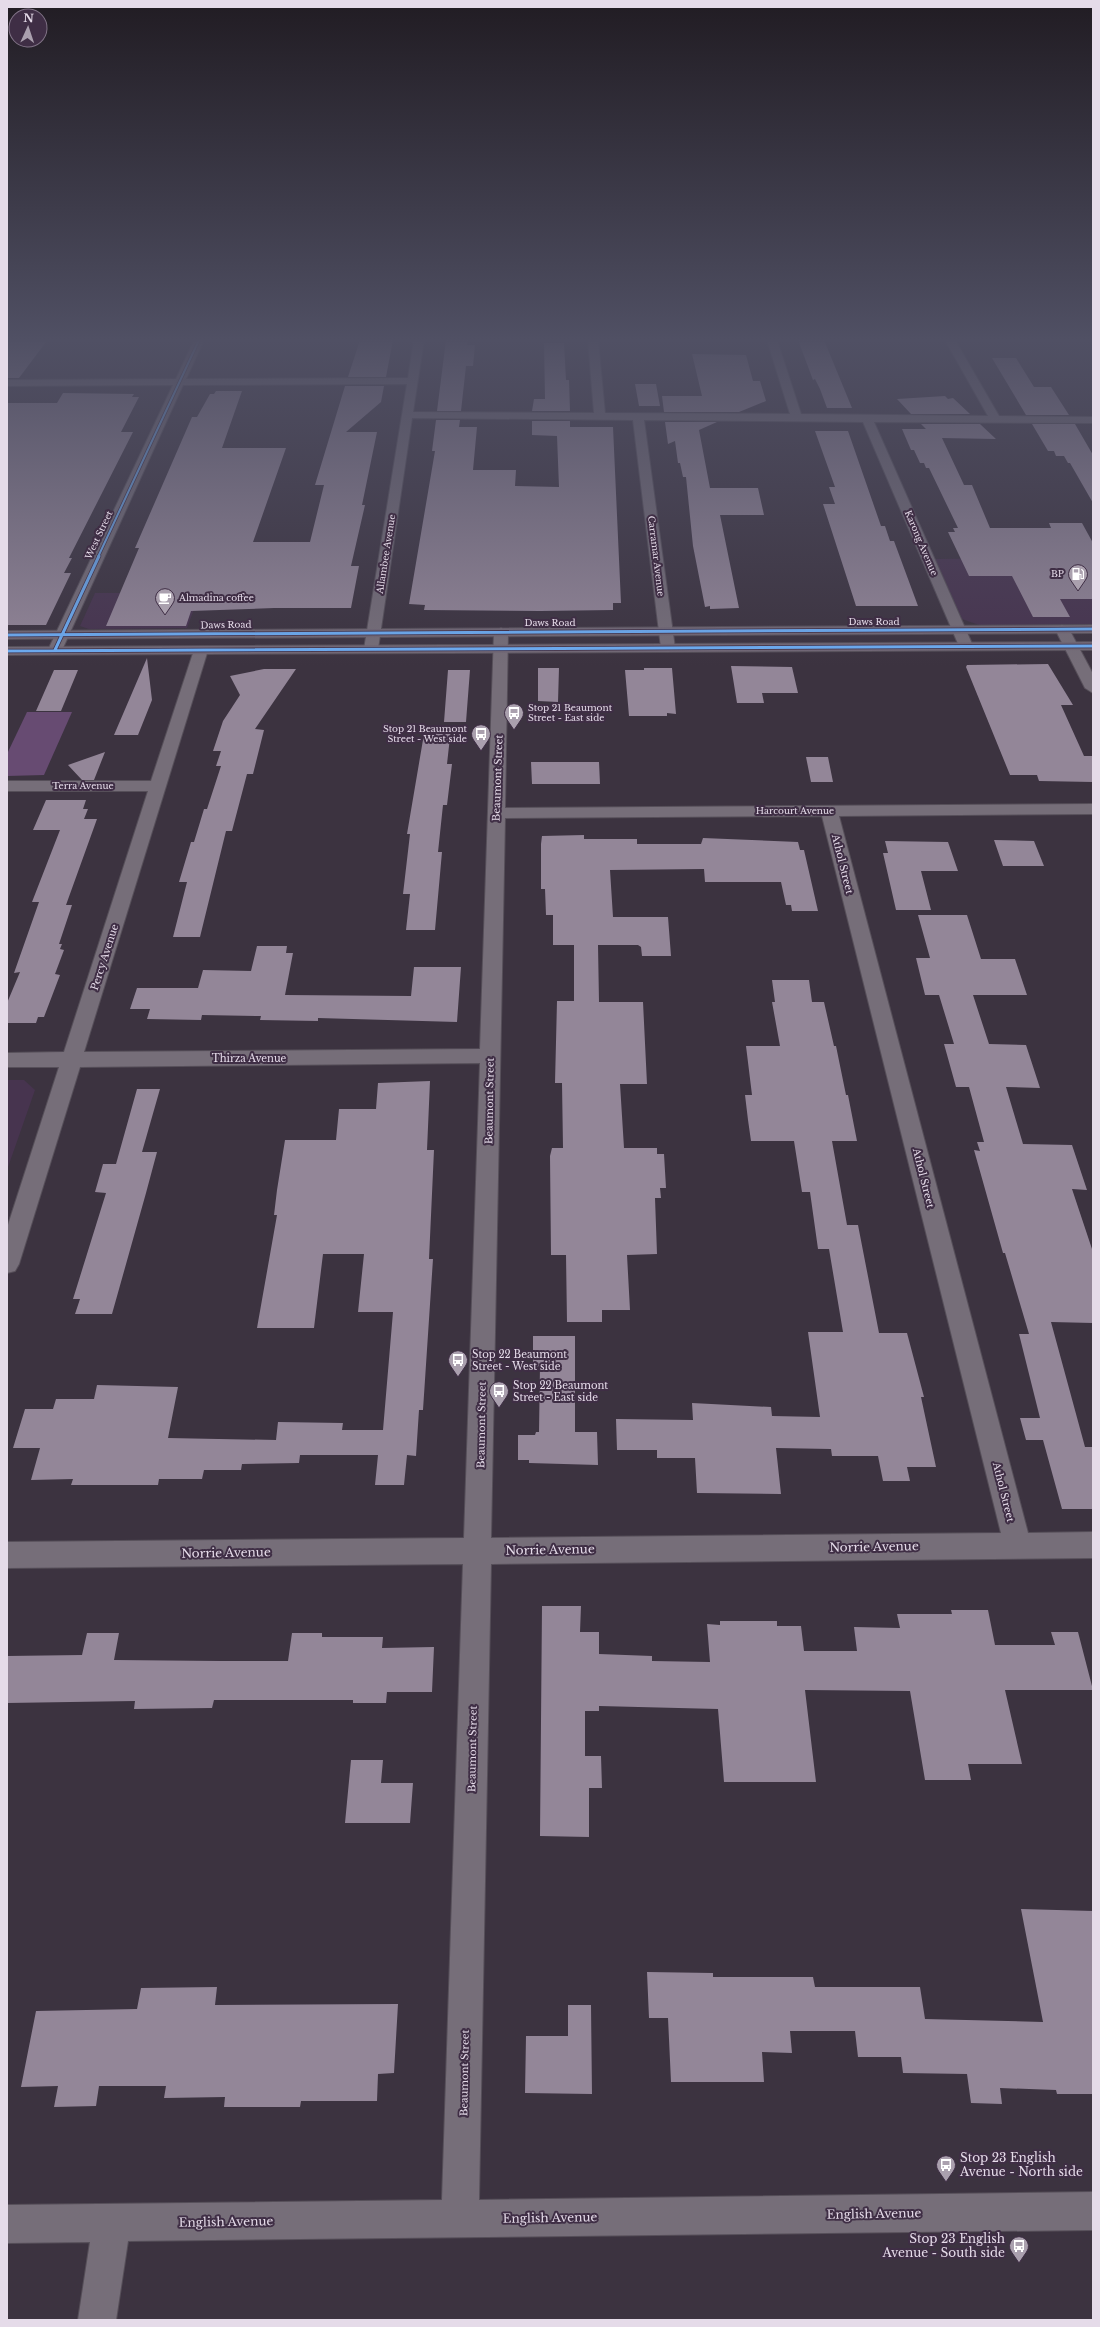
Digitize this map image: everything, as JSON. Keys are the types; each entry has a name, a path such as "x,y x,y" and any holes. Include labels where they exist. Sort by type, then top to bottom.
{"main road":[{"name":"Daws Road","path":"7,651 371,649 666,631 1093,629"},
{"name":"Daws Road","path":"7,635 373,632 668,648 1093,646"}],"street":[{"name":"West Street","path":"55,650 148,449"},
{"name":"Allambee Avenue","path":"371,649 402,449"},
{"name":"Carramar Avenue","path":"642,449 668,648"},
{"name":"Karong Avenue","path":"880,449 966,646"},
{"path":"1062,629 1093,688"},
{"name":"Beaumont Street","path":"460,2219 501,640"},
{"name":"Percy Avenue","path":"7,1264 201,650"},
{"name":"Terra Avenue","path":"7,786 158,786"},
{"name":"Harcourt Avenue","path":"496,813 1093,809"},
{"name":"Athol Street","path":"829,811 1018,1546"},
{"name":"Thirza Avenue","path":"7,1060 490,1056"},
{"name":"Norrie Avenue","path":"7,1555 1093,1545"},
{"name":"English Avenue","path":"7,2224 1093,2211"},
{"path":"97,2320 112,2223"}],"shaded area":[{"path":"1040,558 1093,580 1093,625 979,625 962,619 935,559"},
{"path":"95,593 200,593 187,628 89,629 80,626"},
{"path":"27,712 72,712 44,775 7,776 7,754"},
{"path":"7,1080 24,1080 35,1090 7,1170"}],"building":[{"path":"7,449 125,449 69,558 72,558 64,573 71,573 46,625 7,625"},
{"path":"178,449 286,449 253,542 310,542 324,485 315,485 326,449 374,449 362,505 365,505 351,566 359,566 351,608 274,608 191,611 186,626 106,626 139,548 135,548"},
{"path":"432,449 475,449 473,470 516,470 515,486 559,487 557,449 614,449 621,603 613,603 613,610 540,611 424,610 425,605 409,604 435,451 432,451"},
{"path":"676,449 703,449 710,488 758,488 764,515 720,515 739,608 710,609 710,606 705,607 693,546 686,477 683,477 680,463 678,463"},
{"path":"821,449 854,449 881,526 885,526 890,541 894,541 918,606 856,606 823,504 835,504 829,487 835,487"},
{"path":"910,449 947,449 964,485 972,485 990,528 1051,528 1049,523 1082,523 1093,543 1093,599 1060,599 1070,617 1033,617 1012,576 969,576 948,532 955,532 953,528 958,528 929,468 926,468 924,463 920,463 914,450"},
{"path":"1047,449 1089,449 1093,455 1093,503 1070,463 1068,463 1064,456 1056,456 1054,451 1048,451"},
{"path":"147,658 152,700 138,735 114,735"},
{"path":"1048,664 1073,705 1061,705 1084,756 1093,756 1093,782 1039,781 1037,775 1010,775 966,667 967,665"},
{"path":"731,666 792,667 798,693 762,693 764,703 737,703"},
{"path":"538,668 559,668 558,702 538,701"},
{"path":"644,668 672,668 676,714 667,713 667,716 629,716 625,670 644,670"},
{"path":"264,669 296,669 255,729 264,730 253,774 247,774 232,831 226,831 200,937 173,937 187,882 179,882 191,842 194,842 204,809 207,809 221,766 216,766 221,751 213,751 223,721 240,695 230,676"},
{"path":"54,670 78,670 61,711 36,711"},
{"path":"448,670 470,670 466,722 444,722"},
{"path":"425,728 451,728 447,764 452,764 447,805 443,805 438,852 442,852 435,930 406,930 410,894 403,894 410,834 407,834"},
{"path":"105,752 94,780 82,780 68,765"},
{"path":"806,757 828,757 833,782 811,782"},
{"path":"531,762 599,762 600,784 532,784"},
{"path":"46,800 86,800 83,809 88,809 84,819 97,819 66,905 72,905 59,944 62,944 60,949 64,950 55,974 60,975 44,1017 38,1017 36,1023 7,1023 7,1003 20,972 14,973 39,902 32,902 60,830 33,830"},
{"path":"584,835 584,839 637,839 637,844 701,844 703,838 798,842 800,850 804,850 818,911 792,911 791,905 786,905 781,882 705,882 704,869 610,870 613,917 668,917 671,956 642,956 641,947 638,945 598,945 599,1002 643,1002 647,1084 620,1084 624,1148 657,1148 657,1154 664,1154 666,1188 660,1188 661,1198 655,1198 657,1254 627,1255 630,1310 602,1310 602,1322 567,1322 566,1255 551,1255 550,1156 552,1148 563,1148 562,1083 555,1083 557,1001 574,1001 574,945 553,945 553,915 546,915 545,889 541,889 541,844 542,836"},
{"path":"994,840 1034,841 1044,866 1003,866"},
{"path":"885,841 948,842 958,871 921,871 931,910 896,910 883,853 888,853"},
{"path":"918,915 967,915 981,959 1015,959 1027,995 973,995 989,1044 1026,1045 1040,1088 1006,1087 1023,1144 1072,1145 1087,1190 1072,1189 1093,1252 1093,1323 1051,1322 1085,1447 1093,1447 1093,1509 1062,1509 1043,1440 1026,1440 1020,1418 1040,1418 1019,1334 1029,1334 1005,1253 1003,1253 974,1150 980,1151 977,1142 984,1142 969,1087 956,1087 944,1044 954,1044 939,995 925,995 916,958 930,958"},
{"path":"257,946 287,946 286,953 293,953 285,995 411,996 414,967 461,967 457,1022 318,1018 318,1021 260,1020 261,1016 202,1015 201,1020 147,1019 150,1009 130,1009 137,988 198,988 203,970 251,971"},
{"path":"772,980 809,980 812,1002 824,1002 834,1046 836,1046 846,1095 848,1095 857,1141 832,1141 847,1225 858,1225 879,1333 907,1333 924,1397 921,1397 936,1467 907,1467 910,1481 883,1481 878,1456 832,1456 831,1449 776,1448 781,1494 697,1493 695,1458 657,1458 657,1450 617,1450 616,1419 693,1420 692,1403 771,1407 772,1416 820,1417 808,1332 843,1332 829,1249 818,1249 810,1192 802,1192 794,1141 751,1141 745,1095 752,1095 746,1046 780,1046 772,1002 775,1002"},
{"path":"430,1081 427,1150 434,1150 429,1259 433,1259 423,1410 419,1410 416,1456 407,1455 404,1485 375,1485 378,1455 300,1455 299,1463 242,1464 241,1470 204,1470 202,1479 159,1479 158,1485 71,1485 73,1479 31,1480 40,1448 13,1448 25,1409 53,1409 56,1399 94,1399 97,1385 178,1387 168,1438 276,1440 278,1422 343,1423 342,1430 383,1430 393,1312 358,1312 364,1254 323,1254 314,1328 257,1328 277,1215 274,1215 285,1140 336,1140 339,1109 376,1109 378,1083"},
{"path":"137,1089 160,1089 142,1152 157,1152 146,1193 112,1314 75,1314 80,1299 73,1299 106,1193 95,1192 103,1164 116,1164"},
{"path":"533,1336 575,1336 575,1432 597,1432 598,1465 529,1463 529,1460 518,1460 518,1435 535,1435 536,1432 539,1432 540,1366 533,1367"},
{"path":"542,1606 581,1606 580,1632 599,1632 599,1654 652,1656 652,1661 710,1662 707,1624 720,1625 720,1621 777,1621 777,1626 801,1626 804,1651 857,1651 854,1627 900,1628 897,1614 952,1614 951,1610 988,1610 995,1645 1055,1645 1051,1632 1078,1632 1093,1690 1005,1690 1022,1764 968,1764 971,1780 925,1780 910,1691 805,1690 816,1782 724,1782 718,1709 599,1706 599,1711 585,1711 585,1756 601,1756 602,1788 589,1788 589,1837 540,1836"},
{"path":"87,1633 119,1633 114,1660 288,1661 292,1633 322,1633 322,1637 383,1637 382,1648 434,1647 432,1692 387,1692 386,1703 353,1703 353,1700 214,1700 212,1708 134,1709 135,1701 7,1703 7,1656 82,1655"},
{"path":"351,1760 383,1760 381,1783 413,1783 410,1823 345,1823"},
{"path":"1021,1909 1093,1911 1093,2094 1057,2094 1056,2090 1000,2088 1002,2104 971,2103 967,2074 903,2073 901,2057 858,2057 855,2031 790,2031 792,2053 762,2052 764,2082 671,2082 668,2018 649,2018 647,1972 713,1973 713,1977 813,1977 815,1987 920,1987 925,2019 1043,2022"},
{"path":"217,1987 215,2005 398,2004 394,2073 378,2074 377,2101 301,2101 300,2107 224,2107 225,2097 164,2098 166,2086 99,2086 96,2106 54,2107 58,2086 21,2087 36,2011 137,2009 141,1988"},
{"path":"568,2005 591,2005 592,2094 525,2093 526,2036 568,2036"}],"cycle path":[{"path":"55,650 149,449"},
{"path":"7,635 1093,629"},
{"path":"7,651 1093,646"}],"place":[{"name":"BP","path":"1078,591"},
{"name":"Almadina coffee","path":"165,615"},
{"name":"Stop 21 Beaumont Street - East side","path":"514,730"},
{"name":"Stop 21 Beaumont Street - West side","path":"481,751"},
{"name":"Stop 22 Beaumont Street - West side","path":"458,1377"},
{"name":"Stop 22 Beaumont Street - East side","path":"499,1408"},
{"name":"Stop 23 English Avenue - North side","path":"946,2182"},
{"name":"Stop 23 English Avenue - South side","path":"1019,2263"}]}
